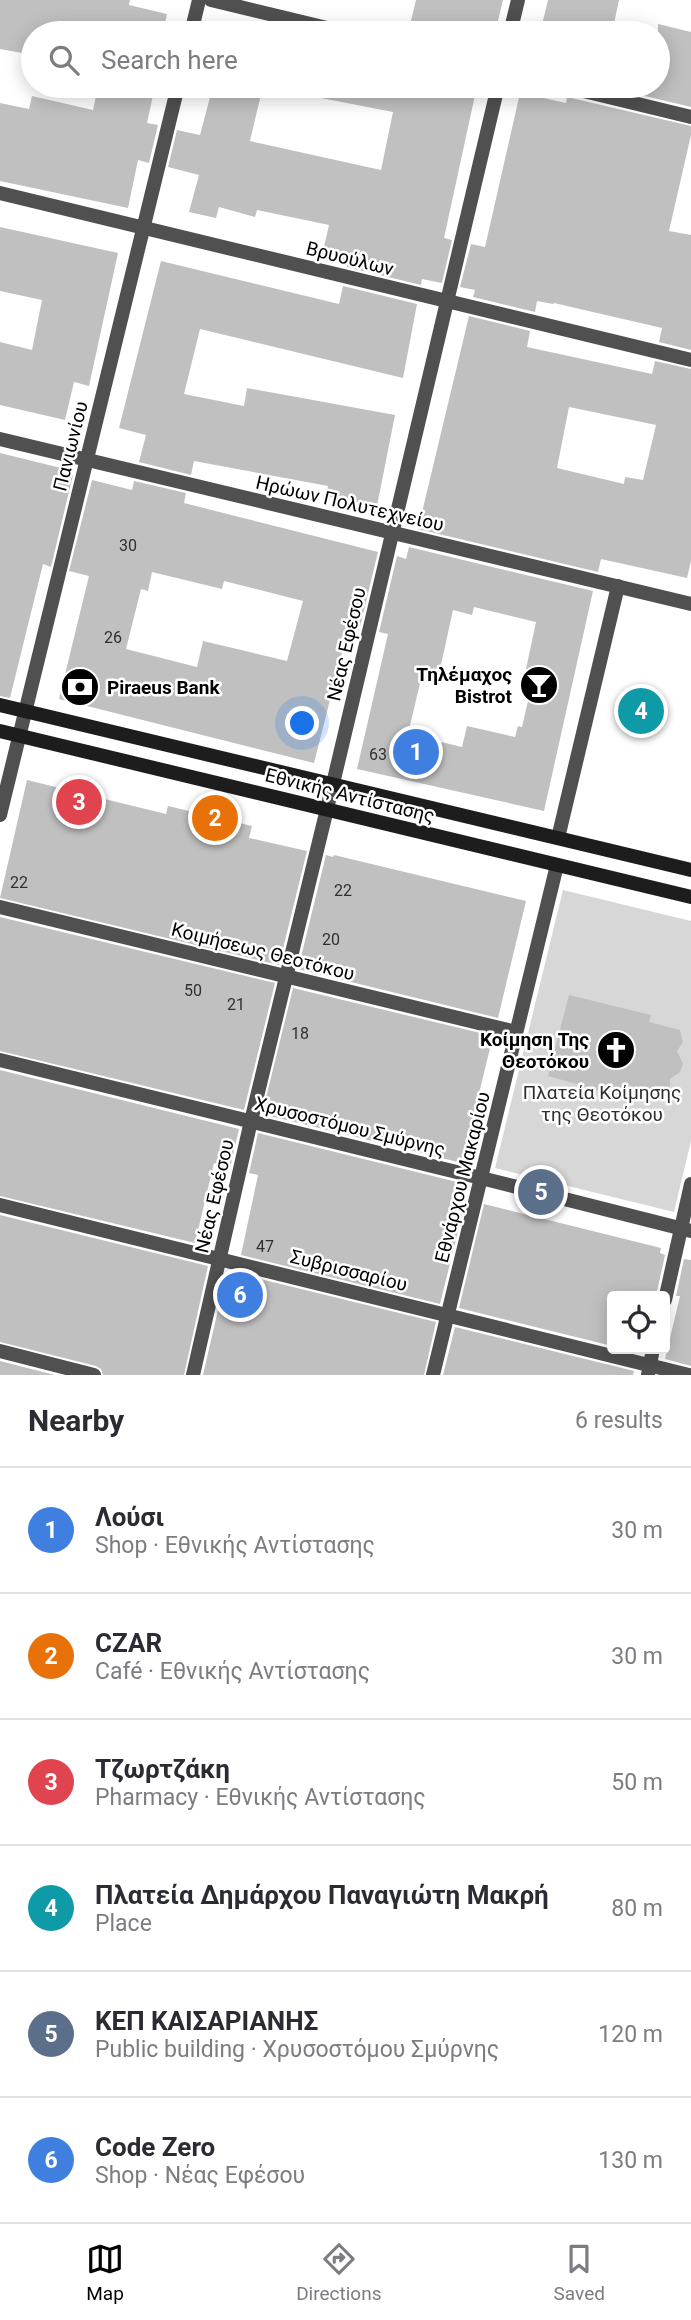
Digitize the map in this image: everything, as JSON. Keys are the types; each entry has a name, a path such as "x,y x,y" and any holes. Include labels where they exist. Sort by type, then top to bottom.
{"main road":[{"name":"Εθνικής Αντίστασης","path":"0,705 691,870"},
{"name":"Εθνικής Αντίστασης","path":"0,731 691,897"}],"street":[{"path":"194,21 199,0"},
{"path":"211,0 298,21"},
{"path":"513,21 518,0"},
{"name":"Πανιωνίου","path":"0,815 175,98"},
{"name":"Νέας Εφέσου","path":"193,1375 495,98"},
{"path":"613,98 691,117"},
{"name":"Βρυούλων","path":"0,193 691,360"},
{"name":"Ηρώων Πολυτεχνείου","path":"0,439 691,604"},
{"path":"558,838 618,586"},
{"name":"Εθνάρχου Μακαρίου","path":"433,1375 557,865"},
{"name":"Κοιμήσεως Θεοτόκου","path":"0,907 516,1032"},
{"name":"Χρυσοστόμου Σμύρνης","path":"0,1060 686,1230"},
{"path":"668,1291 686,1230 691,1184"},
{"name":"Συβρισσαρίου","path":"0,1205 448,1314 649,1369 689,1375"},
{"path":"0,1351 94,1375"}],"green space":[{"name":"Πλατεία Κοίμησης της Θεοτόκου","path":"563,890 691,921 691,1141 674,1212 495,1168"}],"building":[{"path":"0,0 130,0 129,5 167,14 166,21 21,21 21,53 0,49"},
{"path":"416,0 503,0 498,21 411,21"},
{"path":"548,0 619,0 615,21 543,21"},
{"path":"670,27 691,32 691,107 653,98 670,98"},
{"path":"32,98 41,98 93,110 96,98 152,98 147,123 158,125 149,163 138,160 128,208 0,181 0,103 29,109"},
{"path":"210,98 260,98 250,141 381,170 393,112 321,98 474,98 444,238 452,240 442,283 422,279 421,285 347,267 348,261 322,255 329,225 257,210 255,217 219,207 216,218 189,212 199,175 168,167 177,130 200,135"},
{"path":"519,98 543,98 566,103 567,98 571,98 691,126 669,231 691,235 691,350 659,342 662,328 554,303 537,301 535,312 473,297 475,290 460,287 471,244 485,247"},
{"path":"0,227 118,253 89,386 74,382 65,420 0,405 0,342 32,350 42,300 0,291"},
{"path":"161,261 339,304 343,286 417,304 403,378 200,329 184,394 244,406 247,388 395,415 377,506 326,496 328,486 194,461 191,475 139,462 146,435 119,428"},
{"path":"469,316 530,331 527,347 652,374 655,361 691,369 691,561 687,578 601,559 598,572 418,529","holes":["569,407 656,425 643,480 625,477 624,484 557,468"]},
{"path":"0,453 65,469 65,473 73,475 51,567 43,564 10,698 0,696"},
{"path":"92,480 132,490 134,481 186,493 184,503 378,552 360,627 349,625 314,763 59,699 89,576 69,571","holes":["152,572 222,589 224,581 303,601 287,661 203,641 197,667 126,649 141,589 148,591"]},
{"path":"409,547 593,591 544,811 357,769 388,634 379,632 397,556 406,559","holes":["474,607 536,622 526,669 535,670 522,727 518,726 515,737 467,726 462,747 408,734 421,679 437,683 453,610 472,615"]},
{"path":"27,780 166,814 168,806 252,826 249,838 307,851 279,965 0,898"},
{"path":"326,855 526,901 498,1018 298,969"},
{"path":"0,917 275,983 244,1110 0,1051"},
{"path":"293,988 493,1036 462,1163 262,1114"},
{"name":"Κοίμηση Της Θεοτόκου","path":"569,995 651,1015 649,1022 680,1030 683,1042 677,1051 683,1064 680,1072 670,1079 670,1100 632,1090 630,1099 548,1076"},
{"path":"0,1070 239,1129 230,1168 214,1163 195,1243 0,1196"},
{"path":"258,1133 457,1182 454,1196 466,1199 440,1304 241,1255 258,1175 249,1173"},
{"path":"484,1204 661,1248 660,1253 665,1255 657,1291 607,1291 607,1345 459,1308"},
{"path":"0,1215 208,1266 184,1375 103,1375 101,1369 96,1366 0,1342"},
{"path":"684,1259 691,1260 691,1366 665,1359 666,1354 670,1354 670,1338 680,1296 676,1296"},
{"path":"227,1271 436,1322 424,1375 203,1375"},
{"path":"455,1327 634,1371 633,1375 443,1375"},
{"path":"0,1361 55,1375 0,1375"}],"place":[{"name":"Τηλέμαχος Bistrot","path":"539,685"},
{"name":"Piraeus Bank","path":"80,687"},
{"name":"Πλατεία Δημάρχου Παναγιώτη Μακρή","path":"641,711"},
{"name":"Λούσι","path":"416,752"},
{"name":"Τζωρτζάκη","path":"79,802"},
{"name":"CZAR","path":"215,818"},
{"name":"Κοίμηση Της Θεοτόκου","path":"616,1050"},
{"name":"ΚΕΠ ΚΑΙΣΑΡΙΑΝΗΣ","path":"541,1192"},
{"name":"Code Zero","path":"240,1295"}]}
